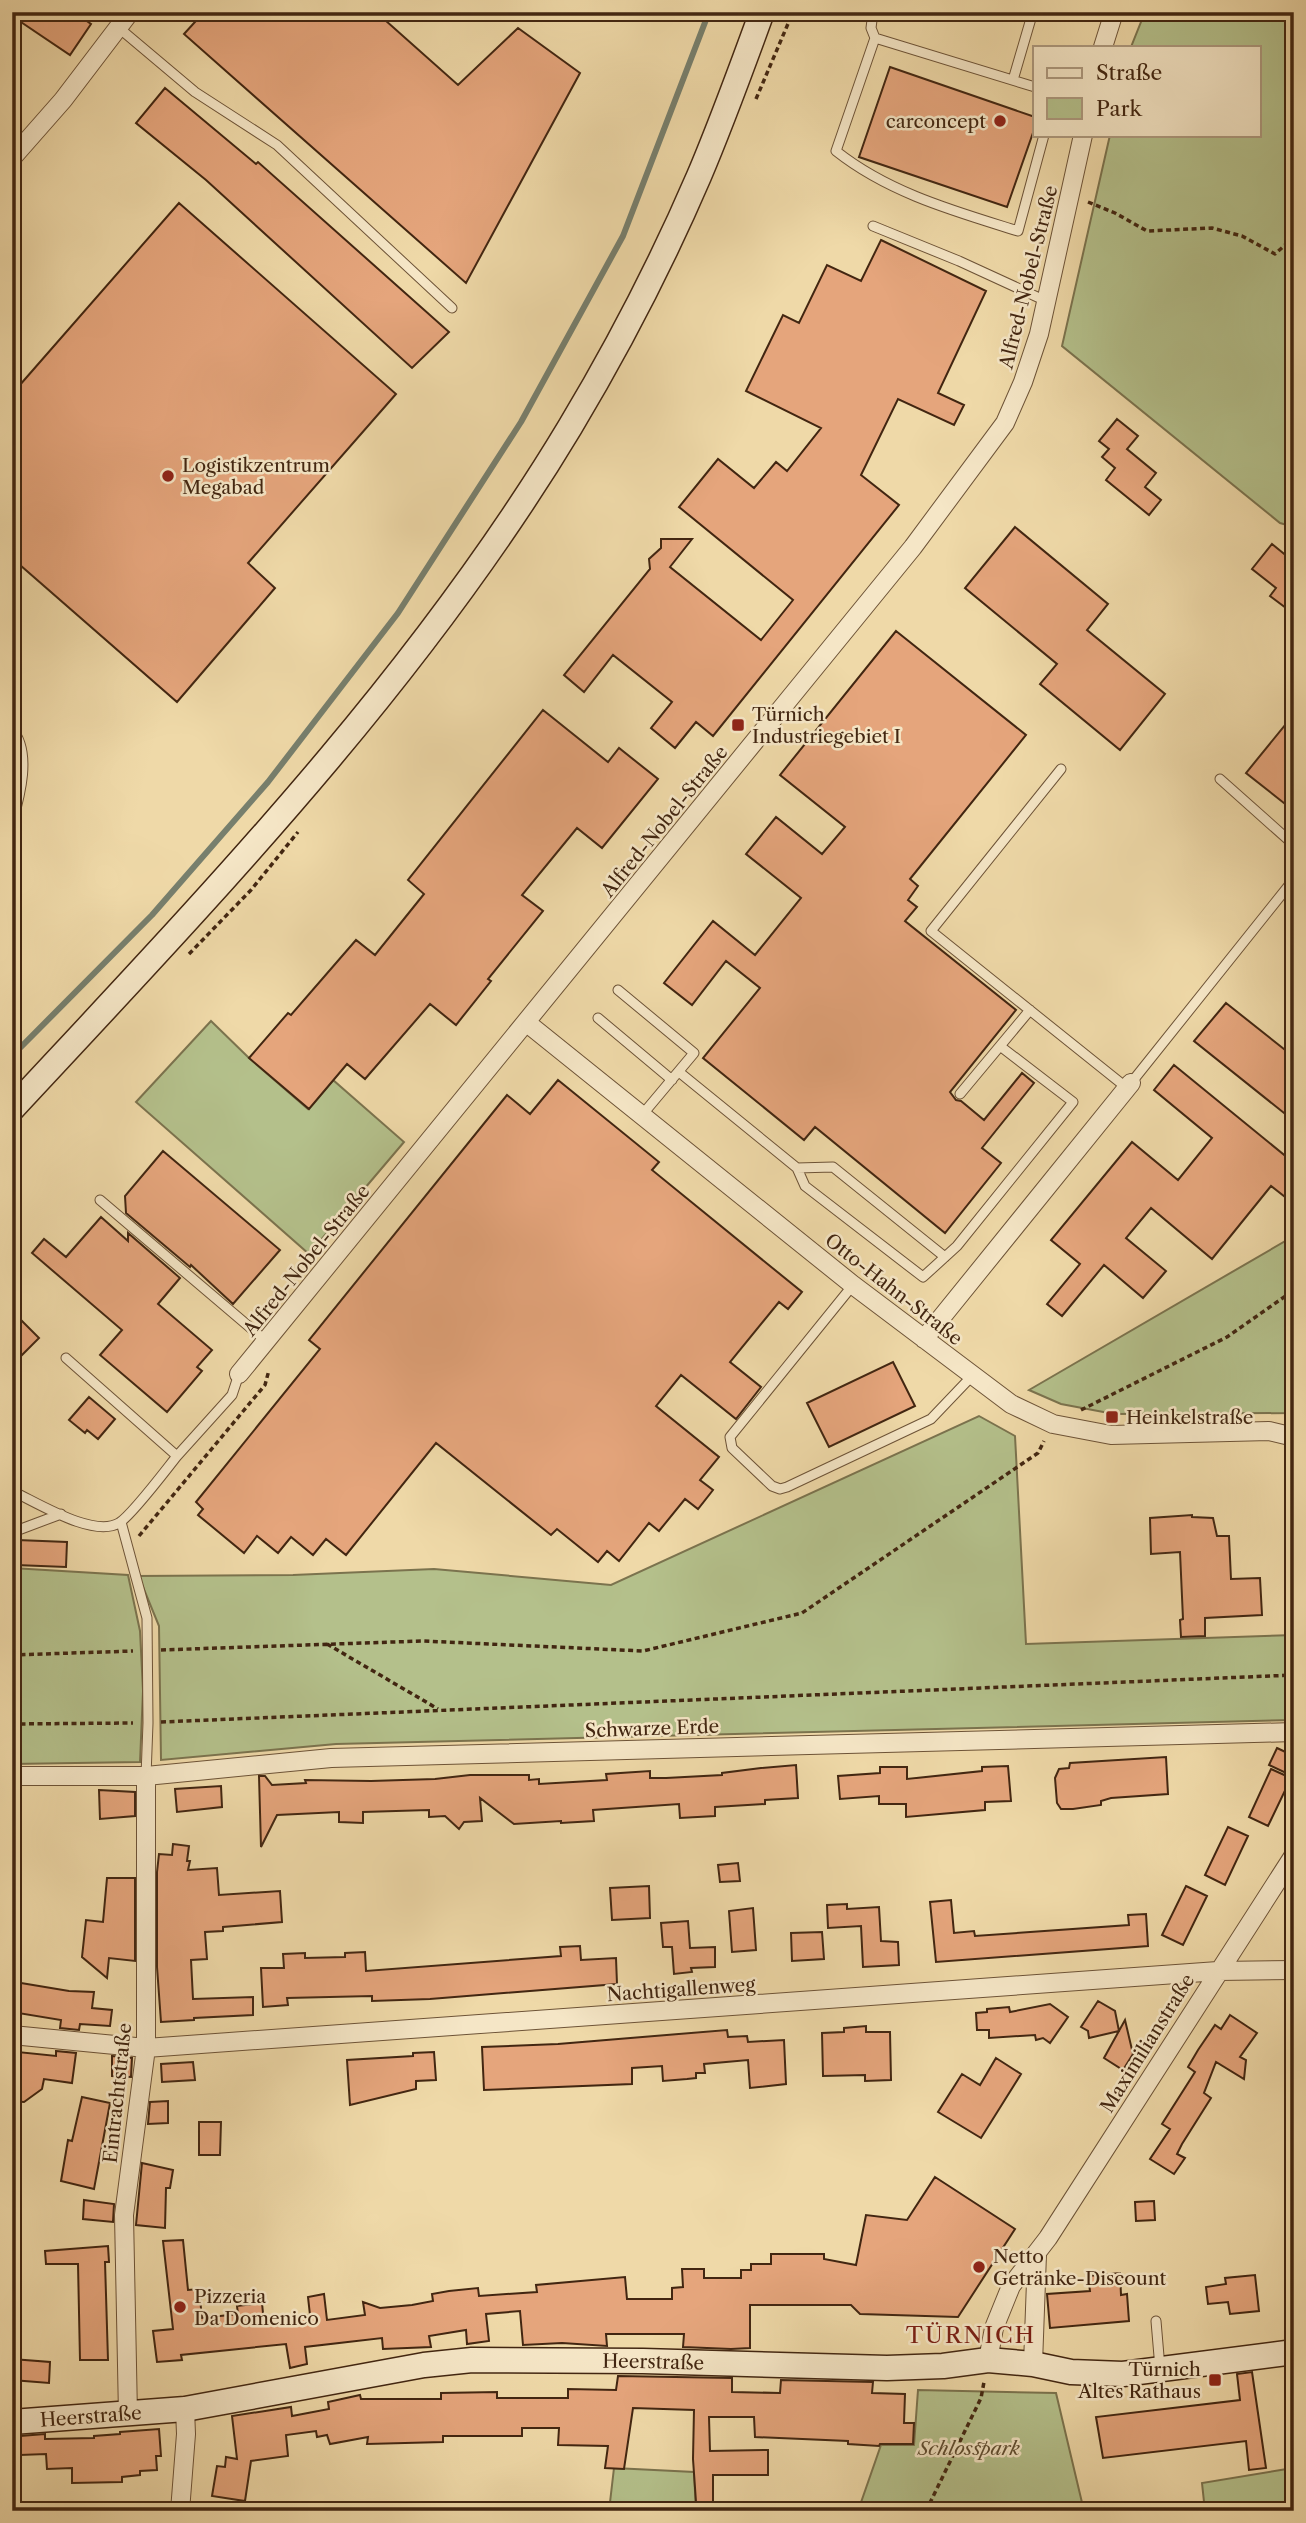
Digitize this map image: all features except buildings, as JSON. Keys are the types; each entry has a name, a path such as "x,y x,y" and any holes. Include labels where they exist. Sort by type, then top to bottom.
{"main road":[{"path":"12,1109 224,882 354,731 477,570 569,427 650,281 699,176 762,12"},
{"name":"Heerstraße","path":"12,2422 185,2409 424,2365 472,2360 643,2361 887,2368 943,2366 988,2360 1032,2364 1071,2372 1123,2374 1294,2352"}],"street":[{"path":"12,158 63,100 130,12"},
{"path":"1102,46 1114,12"},
{"name":"Alfred-Nobel-Straße","path":"240,1374 913,547 1005,423 1023,382 1039,334 1083,136"},
{"name":"Otto-Hahn-Straße","path":"527,1023 853,1285 1011,1404 1053,1424 1111,1435 1269,1431 1294,1437"},
{"path":"924,1339 1129,1085"},
{"name":"Schwarze Erde","path":"12,1776 146,1776 331,1758 1294,1732"},
{"name":"Eintrachtstraße","path":"128,2415 124,2215 146,2048 146,1776"},
{"name":"Maximilianstraße","path":"988,2360 994,2328 1011,2286 1037,2253 1294,1855"},
{"name":"Nachtigallenweg","path":"12,2035 146,2048 1218,1971 1294,1970"},
{"path":"1032,2364 1037,2253"},
{"path":"180,2511 186,2434 185,2409"}],"lane":[{"path":"873,12 871,28 875,38 836,151 859,169 927,202 1018,230 1044,136"},
{"path":"1013,80 1031,15 1024,12"},
{"path":"119,28 195,92 276,145 452,308"},
{"path":"875,38 1033,86"},
{"path":"873,226 1046,301"},
{"path":"12,729 20,738 23,759 19,801 12,823"},
{"path":"1061,769 931,931 1129,1085 1294,878"},
{"path":"1220,779 1294,845"},
{"path":"618,990 694,1053 642,1115"},
{"path":"960,1094 1030,1010"},
{"path":"598,1018 672,1080"},
{"path":"679,1072 797,1168 805,1186 923,1277 957,1246 1073,1102 1000,1046"},
{"path":"797,1168 833,1167 945,1256"},
{"path":"100,1200 267,1342"},
{"path":"853,1285 730,1437 732,1448 772,1486 780,1489 931,1419 972,1376"},
{"path":"66,1358 177,1457"},
{"path":"12,1491 91,1527 107,1528 121,1522 232,1395 240,1374"},
{"path":"12,1530 61,1514"},
{"path":"121,1522 147,1618 146,1776"},
{"path":"1156,2321 1160,2370"}],"path":[{"path":"1070,195 1115,213 1147,231 1212,228 1242,236 1275,254 1294,237"},
{"path":"12,1655 424,1641 643,1651 802,1613 1038,1453 1053,1424 1227,1337 1294,1290"},
{"path":"128,1549 265,1385 270,1362"},
{"path":"327,1644 440,1710"},
{"path":"12,1724 148,1723 1294,1675"},
{"path":"926,2511 981,2398 988,2360"}],"green space":[{"path":"1145,12 1294,12 1294,527 1280,523 1062,346 1110,136 1260,136 1260,46 1131,46"},
{"path":"211,1021 308,1109 333,1080 404,1142 309,1254 136,1102"},
{"path":"1294,1236 1294,1413 1114,1414 1061,1404 1029,1390"},
{"path":"979,1416 1015,1436 1026,1644 1294,1635 1294,1720 336,1744 161,1760 159,1626 137,1576 293,1575 434,1569 611,1585"},
{"path":"12,1568 128,1575 140,1631 143,1691 140,1762 12,1764"},
{"name":"Schlosspark","path":"918,2390 1056,2393 1084,2511 858,2511 881,2445 914,2445"},
{"path":"614,2468 694,2472 696,2511 609,2511"},
{"path":"1293,2468 1294,2511 1205,2511 1202,2483"}],"waterway":[{"path":"12,1056 152,915 268,782 398,613 521,422 623,236 709,12"}],"place":[{"name":"carconcept","path":"1000,121"},
{"name":"Logistikzentrum Megabad","path":"168,476"},
{"name":"Türnich Industriegebiet I","path":"738,725"},
{"name":"Heinkelstraße","path":"1112,1417"},
{"name":"Netto Getränke-Discount","path":"979,2267"},
{"name":"Pizzeria Da Domenico","path":"180,2307"},
{"name":"Türnich Altes Rathaus","path":"1215,2380"}],"district":[{"name":"TÜRNICH","path":"971,2335"}]}
